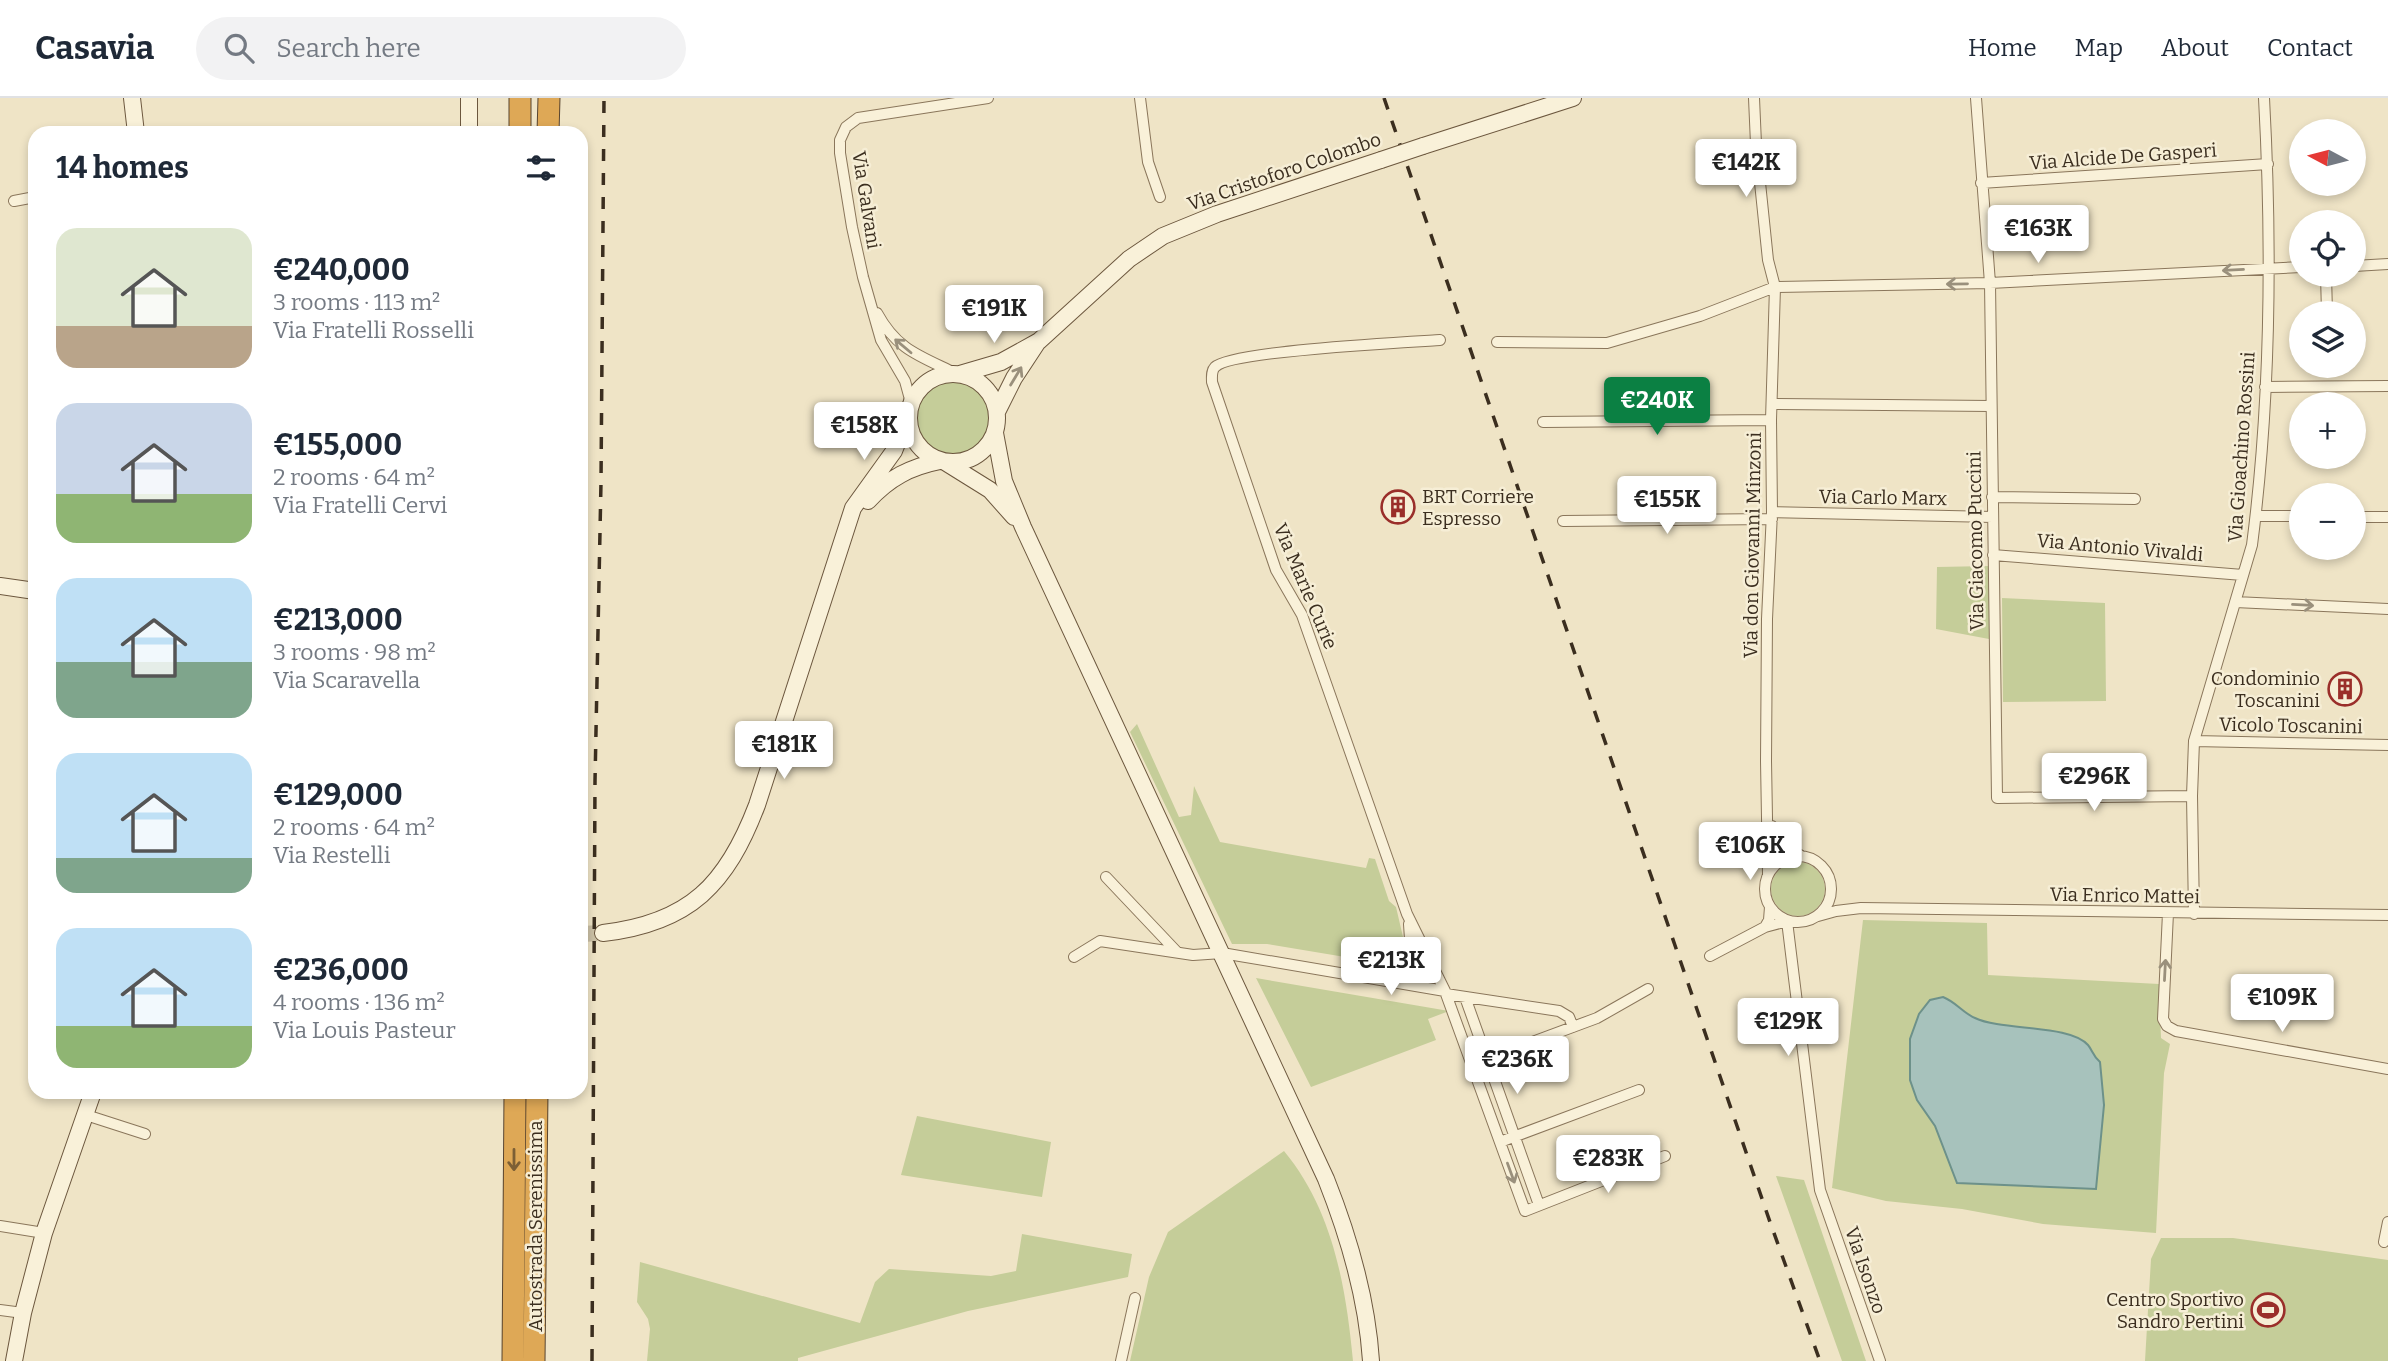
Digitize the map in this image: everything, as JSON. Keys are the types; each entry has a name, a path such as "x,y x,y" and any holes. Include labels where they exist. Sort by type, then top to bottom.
{"highway":[{"path":"520,98 520,126"},
{"path":"548,126 549,98"},
{"name":"Autostrada Serenissima","path":"513,1361 515,1099"},
{"name":"Autostrada Serenissima","path":"534,1361 537,1099"}],"street":[{"path":"132,98 135,126"},
{"path":"469,98 469,126"},
{"name":"Via Galvani","path":"910,408 905,381 881,340 870,299 852,227 840,140 846,127 858,118 988,98"},
{"path":"1140,98 1148,162 1160,197"},
{"name":"Via Cristoforo Colombo","path":"957,373 1001,362 1039,341 1129,259 1163,236 1217,214 1573,98"},
{"name":"Via Giacomo Puccini","path":"1976,98 1990,283 1997,798 2192,796"},
{"name":"Via Gioachino Rossini","path":"2194,914 2194,741 2252,545 2256,516 2265,387 2269,269 2264,98"},
{"name":"Via don Giovanni Minzoni","path":"1751,100 1768,260 1774,287 1772,516 1767,620 1768,874"},
{"name":"Via Alcide De Gasperi","path":"1981,183 2268,164"},
{"path":"13,201 28,198"},
{"path":"2366,265 2388,264"},
{"path":"1497,342 1607,344 1700,316 1774,287 1990,283 2289,268"},
{"name":"Via Galvani","path":"870,299 882,323 899,343 917,356 957,373"},
{"name":"Via Marie Curie","path":"1440,340 1262,355 1215,367 1212,382 1276,570 1302,615 1311,638 1407,914 1445,992 1525,1210 1539,1205"},
{"name":"Via Cristoforo Colombo","path":"997,412 1014,378 1039,341"},
{"path":"603,933 645,926 684,909 717,880 732,862 757,805 853,508 894,451 918,391 928,381 941,375 957,373 973,378 985,387 993,398 997,412 995,433 1004,481 1023,527 1335,1202 1360,1287 1371,1361"},
{"path":"2265,387 2388,386"},
{"path":"1772,404 1991,407"},
{"path":"910,408 910,428 916,443 926,454 943,461 990,490 1023,527"},
{"path":"1543,422 1771,421"},
{"path":"849,520 899,473 943,461 961,462 975,456 987,446 995,433"},
{"path":"1992,497 2134,499"},
{"name":"Via Carlo Marx","path":"1563,521 1772,516 1993,517"},
{"path":"2256,516 2289,516"},
{"path":"2366,517 2388,517"},
{"name":"Via Antonio Vivaldi","path":"1993,555 2243,575"},
{"path":"0,586 28,590"},
{"path":"2235,602 2388,609"},
{"name":"Vicolo Toscanini","path":"2194,741 2388,745"},
{"name":"Via don Giovanni Minzoni","path":"1768,802 1777,841 1790,852 1804,856"},
{"path":"1765,927 1769,920 1770,906 1765,887 1768,874 1784,858 1804,856 1823,866 1840,899 1846,904 1861,908"},
{"path":"1106,877 1177,952"},
{"path":"1770,906 1777,915 1787,921 1799,923 1818,916 1829,904 1832,884"},
{"name":"Via Enrico Mattei","path":"1818,916 1861,908 2388,915"},
{"path":"2168,913 2163,1019 2167,1026 2176,1031 2388,1069"},
{"path":"1407,914 1411,932 1411,954 1423,987"},
{"path":"1710,956 1765,927 1787,921"},
{"name":"Via Isonzo","path":"1787,921 1820,1191 1880,1361"},
{"path":"1074,957 1100,941 1193,955 1222,953 1423,987 1465,997 1559,1011 1569,1017 1573,1027"},
{"path":"1376,979 1397,970 1411,954"},
{"path":"1470,1060 1597,1018 1648,989"},
{"path":"1465,997 1539,1205 1665,1156"},
{"path":"1500,1142 1639,1090"},
{"path":"14,1361 23,1313 44,1233 91,1099"},
{"path":"86,1115 145,1134"},
{"path":"2384,1241 2388,1222"},
{"path":"0,1226 44,1233"},
{"path":"1121,1361 1135,1298"},
{"path":"0,1311 23,1313"}],"green space":[{"path":"953,379 967,382 980,390 988,403 991,417 988,431 980,444 967,452 953,455 939,452 926,444 918,431 915,417 918,403 926,390 939,382"},
{"path":"1989,566 1989,639 1936,629 1937,567"},
{"path":"2002,598 2105,603 2106,701 2003,702"},
{"path":"1137,724 1179,817 1191,815 1194,786 1220,842 1366,868 1369,858 1375,859 1389,901 1396,907 1403,937 1399,958 1393,963 1375,967 1345,957 1267,944 1232,944 1130,732"},
{"path":"1798,862 1817,870 1825,889 1817,908 1798,916 1779,908 1771,889 1779,870"},
{"path":"1863,920 1987,923 1988,975 2159,984 2161,1038 2170,1044 2164,1073 2156,1233 2043,1224 1962,1209 1886,1201 1832,1188"},
{"path":"1256,978 1449,1011 1428,1019 1436,1040 1311,1087"},
{"path":"917,1116 1051,1142 1042,1197 901,1175"},
{"path":"1284,1151 1301,1174 1326,1224 1341,1278 1353,1361 1130,1361 1149,1277 1168,1232"},
{"path":"1776,1176 1804,1180 1866,1361 1842,1361"},
{"path":"1022,1234 1132,1254 1128,1277 968,1311 798,1358 798,1361 647,1361 650,1329 648,1319 637,1302 640,1262 860,1323 875,1282 889,1269 991,1276 1016,1271"},
{"name":"Centro Sportivo Sandro Pertini","path":"2161,1238 2233,1238 2388,1260 2388,1361 2145,1361 2151,1259"}],"water":[{"path":"1943,997 1971,1016 1987,1022 2067,1034 2088,1045 2100,1062 2104,1105 2096,1189 1957,1183 1935,1126 1917,1100 1910,1080 1910,1039 1919,1014 1930,1000"}],"tunnel":[{"path":"588,934 603,933"}],"railway":[{"path":"592,1361 595,781 604,98"},
{"path":"1384,98 1820,1361"}],"place":[{"name":"BRT Corriere Espresso","path":"1398,507"},
{"name":"Condominio Toscanini","path":"2345,689"},
{"name":"Centro Sportivo Sandro Pertini","path":"2268,1310"}]}
